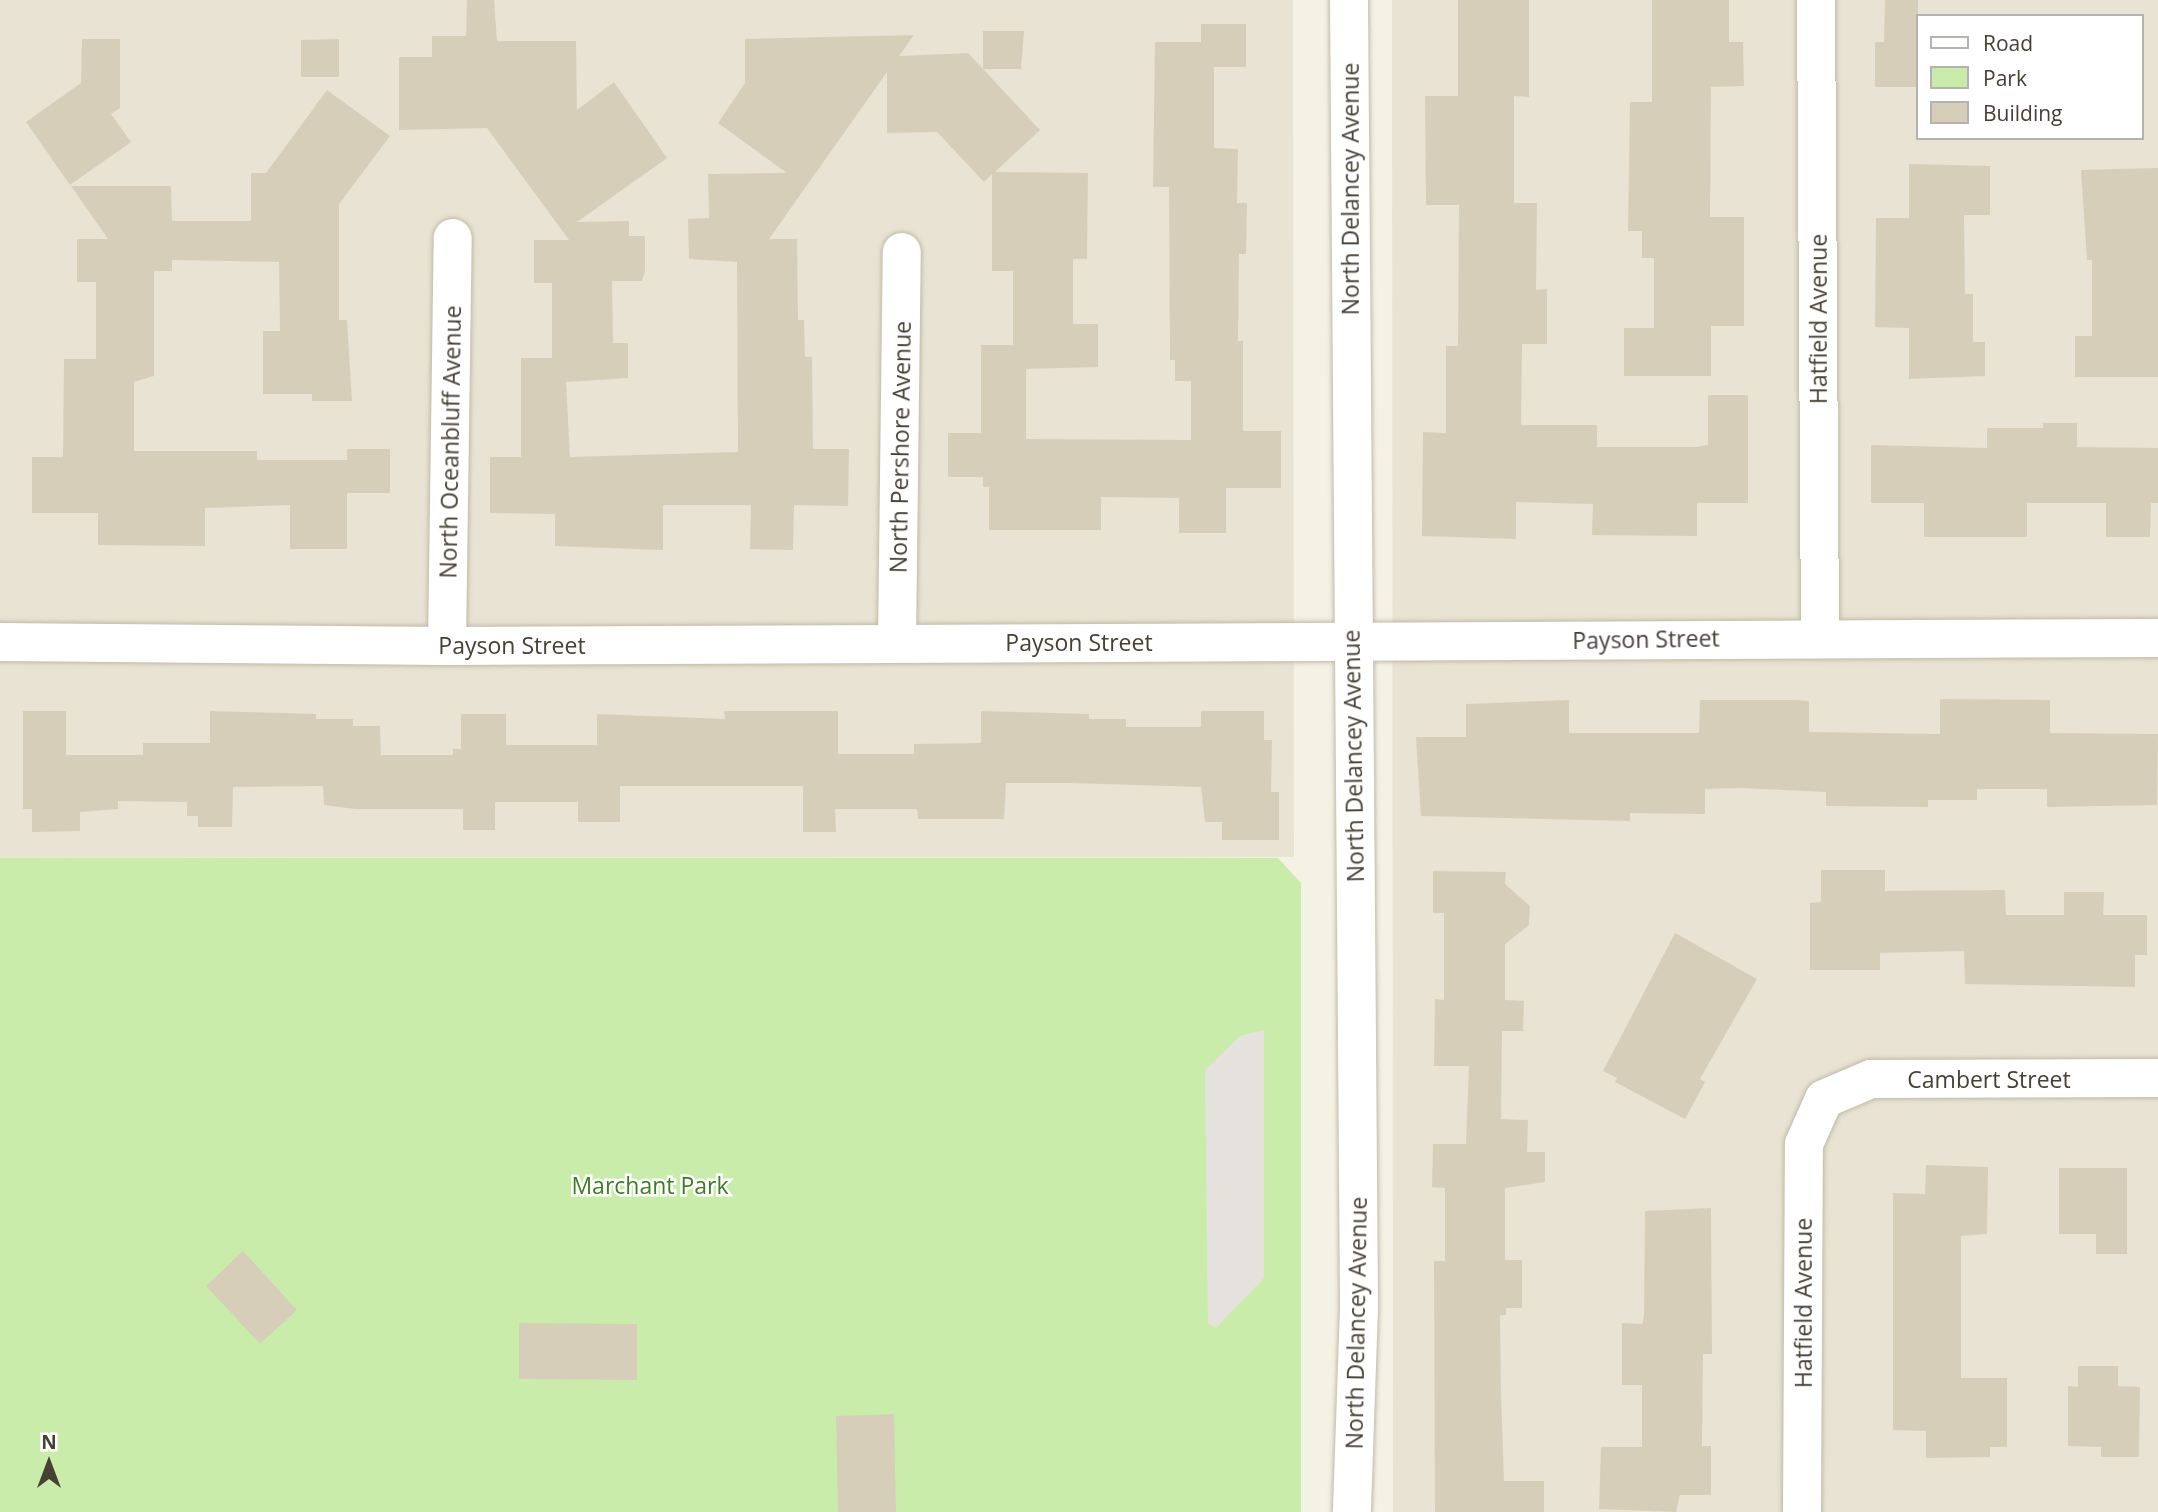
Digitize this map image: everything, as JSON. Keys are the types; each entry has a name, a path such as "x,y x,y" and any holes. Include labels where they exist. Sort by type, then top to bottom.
{"street":[{"name":"North Delancey Avenue","path":"1349,0 1359,1308 1352,1512"},
{"name":"Hatfield Avenue","path":"1816,0 1819,638"},
{"name":"North Oceanbluff Avenue","path":"447,646 453,238"},
{"name":"North Pershore Avenue","path":"897,642 902,252"},
{"name":"Payson Street","path":"0,642 447,646 2158,638"},
{"name":"Cambert Street","path":"1824,1099 1871,1079 2158,1078"},
{"name":"Hatfield Avenue","path":"1802,1512 1804,1144 1824,1099"}],"shaded area":[{"path":"0,0 1293,0 1294,857 0,858"},
{"path":"1392,0 2158,0 2158,1512 1393,1512"},
{"path":"1264,1030 1264,1278 1216,1328 1208,1324 1205,1070 1240,1036"}],"green space":[{"name":"Marchant Park","path":"0,858 1278,858 1301,883 1301,1512 0,1512"}],"building":[{"path":"467,0 494,0 497,41 576,41 577,110 614,82 667,158 577,222 629,221 629,236 645,236 645,271 642,281 612,281 613,343 628,343 628,378 566,382 570,457 738,452 737,262 689,259 688,219 709,218 708,174 787,173 718,123 745,83 745,39 914,35 899,56 968,53 1040,130 995,172 1088,173 1087,259 1073,259 1073,324 1098,324 1098,367 1026,369 1026,439 1191,440 1191,381 1175,381 1175,360 1170,360 1169,187 1153,187 1155,42 1201,42 1201,24 1246,24 1246,67 1214,67 1214,148 1238,149 1237,203 1247,203 1246,254 1239,254 1238,341 1243,341 1243,431 1281,431 1281,488 1226,488 1226,533 1179,533 1179,498 1101,497 1101,530 989,530 989,487 983,487 983,477 948,477 948,433 981,433 981,345 1013,345 1013,271 992,271 992,174 984,182 937,132 887,133 887,72 769,239 797,239 798,320 804,320 805,357 812,357 813,449 849,449 848,506 794,505 793,550 750,549 751,505 663,505 663,550 555,546 555,514 490,513 490,457 521,457 521,358 552,358 552,283 534,283 534,240 569,240 487,128 399,130 399,57 432,57 432,36 466,36"},
{"path":"1458,0 1529,0 1529,97 1514,96 1514,203 1537,203 1536,290 1547,289 1547,344 1522,344 1521,425 1597,425 1597,447 1695,447 1708,445 1708,395 1748,395 1748,503 1697,503 1697,536 1592,535 1593,504 1516,502 1516,539 1422,536 1423,432 1446,433 1446,346 1458,346 1459,205 1426,205 1425,96 1458,96"},
{"path":"1652,0 1729,0 1729,42 1743,42 1744,86 1711,87 1710,217 1744,217 1744,326 1711,326 1711,376 1624,376 1624,328 1654,328 1654,258 1642,258 1642,231 1628,231 1630,102 1652,102"},
{"path":"1885,0 1918,0 1916,87 1875,87 1875,42 1884,42"},
{"path":"983,31 1024,31 1021,69 983,69"},
{"path":"82,39 120,39 120,108 111,114 131,142 70,185 26,122 81,83"},
{"path":"339,39 339,77 301,77 301,40"},
{"path":"327,90 390,136 339,204 339,320 347,320 352,401 312,401 312,394 263,394 263,331 280,331 279,262 172,260 172,271 154,271 154,376 134,382 134,451 257,451 257,460 347,460 347,449 390,449 390,493 347,493 347,549 290,549 290,505 205,508 205,546 98,545 98,513 32,513 32,457 63,457 64,359 96,359 96,282 77,282 77,239 108,239 71,186 171,186 172,221 251,221 251,173 266,173"},
{"path":"1909,164 1990,166 1990,215 1964,215 1965,294 1973,294 1973,342 1985,342 1985,376 1909,379 1909,328 1875,327 1876,218 1909,218"},
{"path":"2158,168 2158,377 2075,377 2075,336 2092,336 2092,260 2087,260 2081,170"},
{"path":"2043,423 2077,423 2077,447 2158,448 2158,503 2151,503 2150,537 2106,537 2106,503 2027,503 2027,537 1924,537 1924,503 1871,503 1871,445 1987,448 1987,428 2043,428"},
{"path":"1940,699 2050,700 2050,733 2158,734 2157,805 2047,807 2047,789 1977,789 1977,800 1928,800 1928,807 1826,806 1826,792 1741,788 1705,789 1705,814 1630,813 1630,821 1421,816 1416,737 1466,737 1466,704 1569,700 1569,733 1699,733 1700,700 1796,700 1809,701 1809,732 1940,734"},
{"path":"23,711 66,711 66,755 143,755 143,743 210,743 210,711 316,714 316,719 353,719 353,726 380,726 381,755 453,755 453,749 461,749 461,714 506,714 506,745 597,745 597,714 725,719 724,711 838,711 838,754 914,754 914,744 981,743 981,711 1089,714 1089,719 1126,719 1126,727 1201,727 1201,711 1264,711 1264,740 1272,740 1271,792 1279,792 1279,840 1222,840 1222,822 1205,822 1201,787 1071,783 1006,783 1004,819 918,819 917,809 835,809 836,832 803,832 803,786 620,786 620,822 578,822 578,802 495,802 495,830 463,830 463,809 355,809 324,805 323,786 233,787 232,827 198,827 198,816 187,816 187,802 118,801 118,809 80,812 80,831 32,832 32,809 23,809"},
{"path":"1821,870 1885,870 1885,891 2005,890 2006,915 2064,915 2064,892 2104,892 2103,915 2147,915 2147,955 2135,955 2135,987 1965,984 1964,951 1880,953 1880,970 1810,970 1810,903 1821,902"},
{"path":"1433,871 1506,872 1505,884 1530,906 1529,925 1505,944 1505,1000 1524,1001 1523,1031 1502,1031 1501,1119 1528,1120 1527,1152 1545,1152 1545,1182 1505,1188 1505,1260 1522,1260 1522,1308 1506,1308 1506,1315 1500,1315 1501,1393 1504,1481 1544,1481 1544,1512 1435,1512 1434,1261 1445,1261 1445,1188 1432,1187 1433,1144 1466,1144 1469,1066 1434,1066 1435,999 1444,1000 1444,913 1433,913"},
{"path":"1675,933 1757,979 1700,1079 1705,1082 1685,1119 1615,1082 1617,1078 1603,1071"},
{"path":"1926,1165 1988,1167 1987,1234 1961,1236 1961,1378 2007,1378 2007,1447 1990,1447 1990,1457 1926,1458 1926,1431 1893,1430 1893,1193 1925,1194"},
{"path":"2059,1168 2127,1168 2127,1254 2096,1254 2096,1234 2059,1234"},
{"path":"1711,1208 1712,1354 1703,1354 1702,1446 1711,1446 1711,1495 1680,1495 1676,1512 1599,1509 1601,1447 1642,1447 1642,1385 1622,1385 1622,1323 1642,1324 1644,1316 1645,1211"},
{"path":"243,1251 297,1310 260,1344 206,1286"},
{"path":"519,1323 637,1324 637,1380 519,1379"},
{"path":"2078,1366 2118,1366 2118,1386 2140,1387 2139,1457 2101,1457 2101,1447 2068,1446 2068,1386 2078,1387"},
{"path":"894,1414 896,1512 838,1512 836,1416"}]}
